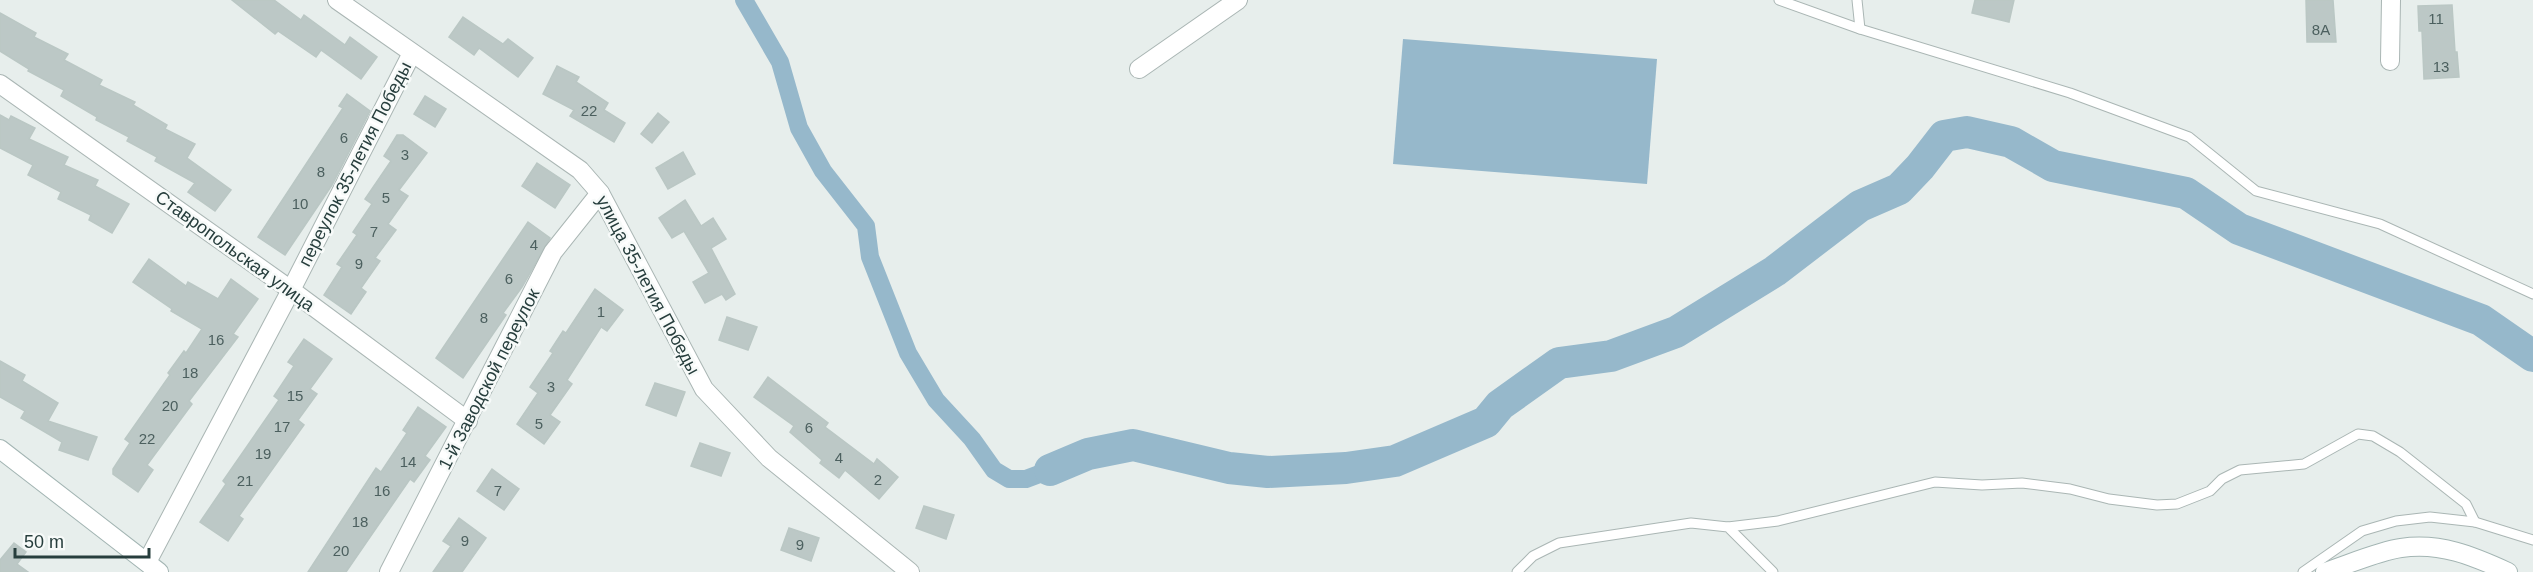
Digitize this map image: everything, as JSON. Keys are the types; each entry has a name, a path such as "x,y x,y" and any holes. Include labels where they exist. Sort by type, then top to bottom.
{"street":[{"name":"улица 35-летия Победы","path":"337,0 580,170 600,193 704,389 769,458 910,572"},
{"path":"1139,69 1238,0"},
{"path":"2390,60 2391,0"},
{"name":"переулок 35-летия Победы","path":"153,567 412,53"},
{"name":"Ставропольская улица","path":"0,84 291,290 468,421"},
{"name":"1-й Заводской переулок","path":"389,572 553,252 600,193"},
{"path":"0,449 153,567"},
{"path":"2325,572 2400,548 2446,548 2472,555 2508,572"}],"lane":[{"path":"1779,0 1860,29 2070,93 2189,137 2256,190 2380,224 2533,294"},
{"path":"1857,0 1860,29"},
{"path":"1517,572 1533,556 1558,543 1691,523 1728,528 1778,521 1935,482 1982,485 2022,483 2070,489 2109,499 2157,505 2177,504 2210,491 2222,479 2240,470 2304,464 2358,434 2373,436 2400,452 2466,504 2475,522"},
{"path":"2303,572 2362,531 2396,521 2430,517 2475,522 2533,540"},
{"path":"1728,528 1773,572"}],"water":[{"path":"1403,39 1657,59 1647,184 1393,164"}],"building":[{"path":"232,0 274,0 301,20 304,15 345,45 350,37 377,57 361,79 321,50 316,57 278,31 275,34"},
{"path":"1975,0 2014,0 2009,22 1972,13"},
{"path":"2306,0 2333,0 2336,42 2307,42"},
{"path":"2452,5 2459,77 2424,79 2422,31 2419,31 2418,6"},
{"path":"0,13 36,33 34,37 68,54 64,60 102,80 99,85 135,102 133,105 167,125 165,129 195,144 187,158 231,190 215,211 188,192 195,183 155,161 157,157 127,141 129,137 96,120 97,117 61,96 64,90 28,71 29,69 0,51"},
{"path":"463,17 503,44 508,39 533,58 518,77 479,48 474,55 449,37"},
{"path":"557,66 579,77 576,82 608,103 604,110 625,123 614,142 570,116 574,110 543,94"},
{"path":"347,94 370,111 332,185 285,255 258,237 343,108 339,106"},
{"path":"425,96 446,109 435,127 414,114"},
{"path":"658,113 669,122 652,143 641,134"},
{"path":"0,115 9,120 11,116 35,128 29,139 68,157 64,165 98,180 95,186 129,204 112,233 89,220 91,215 58,199 61,192 28,175 33,165 0,148"},
{"path":"397,135 403,135 427,153 399,190 408,196 388,224 396,230 375,258 380,261 361,288 366,292 351,314 324,295 342,267 337,264 357,235 353,232 372,204 365,199 391,161 384,156"},
{"path":"683,152 695,174 668,189 656,168"},
{"path":"537,163 570,185 555,208 522,186"},
{"path":"685,200 701,226 713,218 726,239 711,248 735,294 726,300 722,294 705,303 693,282 709,273 684,231 672,238 659,218"},
{"path":"528,222 550,238 522,287 503,313 506,315 463,378 436,358"},
{"path":"149,259 186,286 188,282 218,299 231,279 258,299 233,334 238,337 189,401 192,404 147,465 153,470 138,492 113,474 113,469 130,443 125,439 170,375 168,373 184,351 186,353 202,329 171,311 172,309 133,282"},
{"path":"595,289 623,310 607,331 601,327 567,380 572,384 550,415 560,422 544,444 517,424 538,393 530,387 553,353 550,351 563,331 566,333"},
{"path":"727,317 757,327 748,350 719,340"},
{"path":"304,339 332,359 310,389 317,394 298,420 304,425 239,516 243,519 228,541 200,522 226,484 223,481 279,400 274,396 294,366 288,362"},
{"path":"0,361 25,375 22,381 58,403 48,421 97,437 88,460 59,450 62,442 21,418 25,411 0,397"},
{"path":"768,377 828,423 825,427 874,464 877,459 898,477 879,499 845,470 839,478 820,463 822,460 790,432 794,426 754,397"},
{"path":"655,383 685,392 676,416 646,405"},
{"path":"418,407 446,427 425,456 430,460 414,482 410,479 346,572 308,572 376,468 381,472 407,433 403,430"},
{"path":"700,443 730,453 721,476 691,466"},
{"path":"492,469 519,489 504,510 477,491"},
{"path":"924,506 954,515 946,539 916,528"},
{"path":"459,518 486,538 462,572 433,572 451,546 443,541"},
{"path":"789,528 819,538 811,561 781,550"},
{"path":"14,543 26,552 17,564 28,572 0,572 0,560"}],"waterway":[{"path":"744,0 780,62 799,128 823,171 866,226 870,257 908,353 936,400 972,439 994,470 1009,479 1026,479 1050,470"},
{"path":"1050,470 1088,454 1133,445 1229,468 1268,472 1346,468 1395,461 1486,422 1500,405 1559,363 1611,356 1676,332 1775,271 1860,206 1899,189 1944,136 1967,132 2011,142 2053,166 2186,193 2239,229 2481,320 2533,356"}]}
